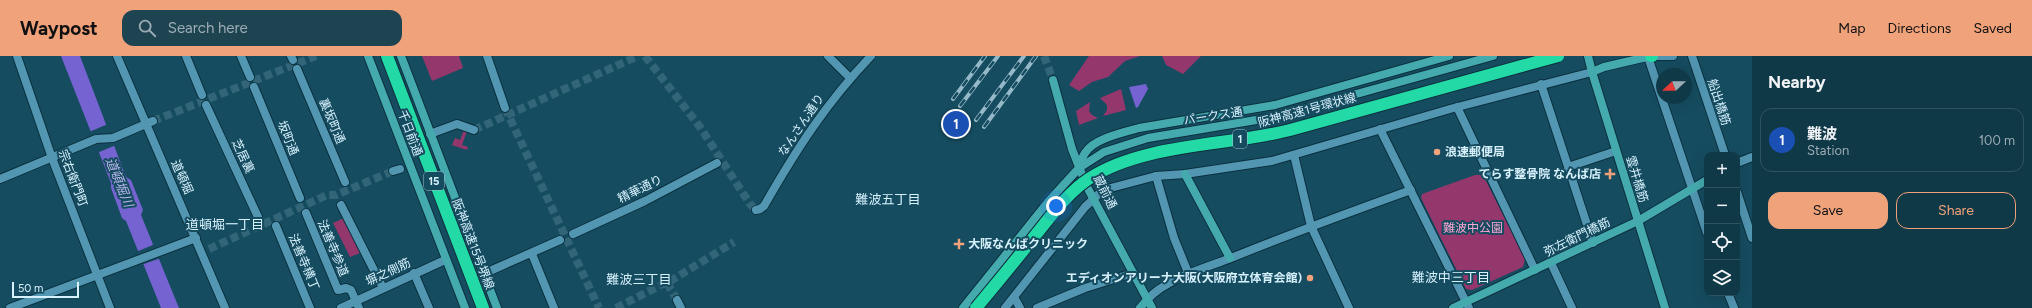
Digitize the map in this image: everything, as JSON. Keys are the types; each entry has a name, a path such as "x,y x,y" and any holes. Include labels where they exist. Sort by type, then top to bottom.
{"highway":[{"name":"阪神高速15号堺線","path":"387,56 482,307"},
{"name":"阪神高速1号環状線","path":"976,308 1054,212 1076,189 1108,168 1126,161 1150,155 1269,136 1558,56"}],"street":[{"name":"宗右衛門町","path":"17,56 52,158 110,308"},
{"name":"道頓堀","path":"117,56 149,123 196,238 205,251 225,308"},
{"path":"186,56 202,95"},
{"path":"241,56 250,77"},
{"name":"千日前通","path":"368,56 464,308"},
{"name":"千日前通","path":"401,56 497,308"},
{"path":"487,56 505,108"},
{"path":"828,56 850,78"},
{"name":"なんさん通り","path":"756,210 764,206 798,147 844,85 871,56"},
{"name":"パークス通","path":"1079,168 1085,152 1107,138 1139,128 1275,105 1436,58 1449,56"},
{"name":"パークス通","path":"963,308 1045,205 1079,168 1104,152 1148,138 1274,117 1493,56"},
{"name":"雲井橋筋","path":"1588,56 1665,308"},
{"path":"1650,56 1704,224"},
{"path":"1005,308 1093,198 1103,190 1156,176 1185,174 1247,165 1294,155 1457,107 1592,72 1604,67 1650,56 1673,56"},
{"name":"船出橋筋","path":"1692,56 1723,152"},
{"path":"1436,58 1440,70"},
{"name":"裏坂町通","path":"297,69 345,182"},
{"name":"蔵前通","path":"1053,80 1072,149 1079,168 1093,198 1152,308"},
{"path":"1541,84 1593,243"},
{"name":"坂町通","path":"254,87 300,198"},
{"name":"芝居裏","path":"206,105 258,217"},
{"path":"1457,107 1535,270"},
{"path":"0,179 96,139 113,138 149,123"},
{"path":"430,134 457,124 474,130"},
{"path":"1380,129 1468,305"},
{"path":"1568,166 1616,151"},
{"path":"1294,155 1311,226 1349,308"},
{"path":"1740,163 1752,157"},
{"name":"精華通り","path":"573,234 645,201 717,163"},
{"path":"1185,174 1230,258"},
{"path":"1156,176 1174,238 1189,275"},
{"name":"弥左衛門橋筋","path":"1453,308 1468,305 1535,270 1638,222 1704,182"},
{"path":"1140,308 1156,290 1189,275 1311,226 1411,190"},
{"path":"1740,201 1752,238"},
{"path":"341,205 383,288"},
{"name":"法善寺参道","path":"306,214 338,290 346,288 349,289 358,304"},
{"name":"法善寺横丁","path":"276,226 310,308"},
{"path":"10,308 173,245 196,238"},
{"path":"484,274 532,254 560,240"},
{"path":"532,254 554,308"},
{"name":"塀之側筋","path":"340,308 358,304 383,288 445,260"},
{"path":"1551,263 1572,308"},
{"path":"414,273 429,308"},
{"path":"1037,308 1085,288 1133,273"},
{"path":"1729,296 1734,308"},
{"path":"1014,297 1020,308"}],"green space":[{"path":"422,56 459,56 463,68 432,81"},
{"path":"1089,56 1140,56 1125,61 1108,77 1092,82 1079,91 1069,85"},
{"path":"1162,56 1201,56 1183,74 1166,65"},
{"path":"1121,89 1126,110 1103,116 1107,110 1107,105 1100,98"},
{"path":"1090,102 1089,111 1092,115 1098,118 1079,125 1076,111"},
{"path":"464,130 467,131 462,145 468,147 467,150 452,145 455,138 460,140"},
{"name":"難波中公園","path":"1475,175 1483,175 1525,259 1523,267 1472,290 1466,289 1421,198 1422,194"},
{"path":"344,218 360,253 350,257 333,223"}],"water":[{"name":"道頓堀川","path":"61,56 80,56 126,177 131,180 143,210 141,215 179,308 161,308 126,221 122,218 111,188 111,183"},
{"path":"1146,84 1148,89 1136,108 1129,87"}],"pier":[{"path":"108,124 116,145 97,153 89,132"},
{"path":"155,244 161,258 141,265 136,252"}],"tunnel":[{"path":"153,121 316,56"},
{"path":"474,130 638,56"},
{"path":"645,56 700,127 750,204 756,210"},
{"path":"1044,56 1053,80"},
{"path":"505,108 599,308"},
{"path":"209,249 327,195 336,195 393,171"},
{"path":"616,308 667,283 734,242"},
{"path":"667,283 677,300"}],"railway":[{"path":"953,99 985,56"},
{"path":"960,106 998,56"},
{"path":"976,120 1024,56"},
{"path":"984,127 1036,56"}],"place":[{"name":"難波","path":"956,124"},
{"name":"浪速郵便局","path":"1437,152"},
{"name":"てらす整骨院 なんば店","path":"1610,174"},
{"name":"大阪なんばクリニック","path":"959,244"},
{"name":"エディオンアリーナ大阪(大阪府立体育会館)","path":"1310,278"}],"district":[{"name":"難波五丁目","path":"888,199"},
{"name":"道頓堀一丁目","path":"225,224"},
{"name":"難波中三丁目","path":"1451,277"},
{"name":"難波三丁目","path":"639,279"}]}
